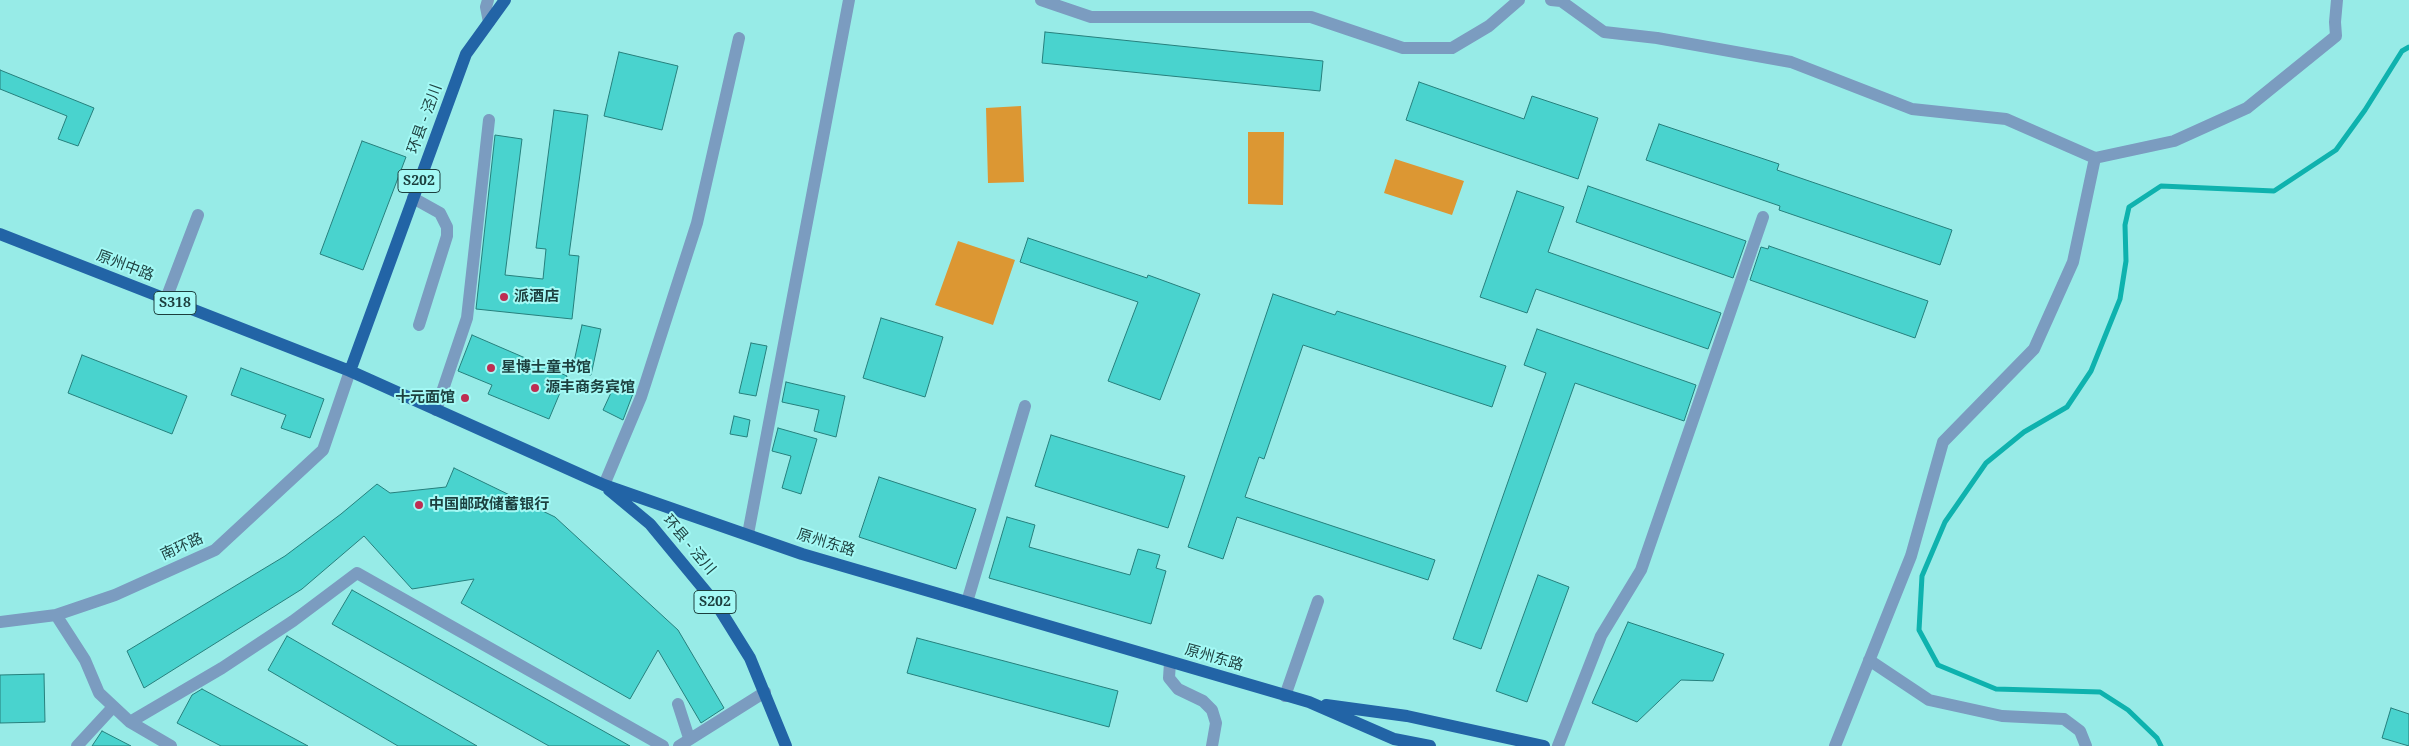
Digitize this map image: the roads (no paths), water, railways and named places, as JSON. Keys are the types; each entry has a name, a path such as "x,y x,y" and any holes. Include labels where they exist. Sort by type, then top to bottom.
{"main road":[{"name":"环县 - 泾川","path":"350,371 466,54 505,0"},
{"name":"原州中路","path":"0,234 350,371"},
{"name":"原州东路","path":"350,371 604,485 802,554 1285,696 1309,702 1407,716 1544,746"},
{"name":"环县 - 泾川","path":"604,485 650,524 717,605 750,658 786,746"},
{"name":"原州东路","path":"1309,702 1394,739 1430,746"}],"street":[{"path":"488,0 486,7 489,22"},
{"path":"748,534 849,0"},
{"path":"1041,0 1091,17 1311,17 1403,48 1452,48 1489,26 1519,0"},
{"path":"1551,0 1561,1 1604,32 1657,38 1791,62 1912,109 2006,119 2096,158 2174,141 2246,108 2336,36 2337,0"},
{"path":"604,485 640,397 697,223 739,38"},
{"path":"436,410 467,318 490,120"},
{"path":"1835,746 1911,556 1943,442 2034,348 2073,262 2096,158"},
{"path":"413,198 440,213 447,227 447,236 419,325"},
{"path":"166,299 198,216"},
{"path":"1558,746 1601,636 1641,570 1763,218"},
{"name":"南环路","path":"0,622 56,615 114,595 215,550 323,450 350,371"},
{"path":"967,602 1025,406"},
{"path":"130,722 222,668 293,621 356,573 663,746"},
{"path":"1285,696 1318,601"},
{"path":"56,615 85,660 99,693 130,722 171,746"},
{"path":"1869,660 1929,700 2002,716 2064,719 2080,731 2086,746"},
{"path":"1170,662 1169,678 1178,689 1203,701 1212,710 1216,723 1212,746"},
{"path":"678,704 684,742 765,692"},
{"path":"77,746 113,706"}],"waterway":[{"path":"2161,746 2157,738 2128,710 2100,692 1996,689 1938,665 1919,630 1922,576 1945,522 1986,463 2024,432 2067,407 2091,371 2120,299 2126,261 2125,225 2129,207 2161,186 2274,191 2336,150 2365,110 2402,51 2409,47"}],"place":[{"name":"派酒店","path":"504,297"},
{"name":"星博士童书馆","path":"491,368"},
{"name":"源丰商务宾馆","path":"535,388"},
{"name":"十元面馆","path":"465,398"},
{"name":"中国邮政储蓄银行","path":"419,505"}]}
